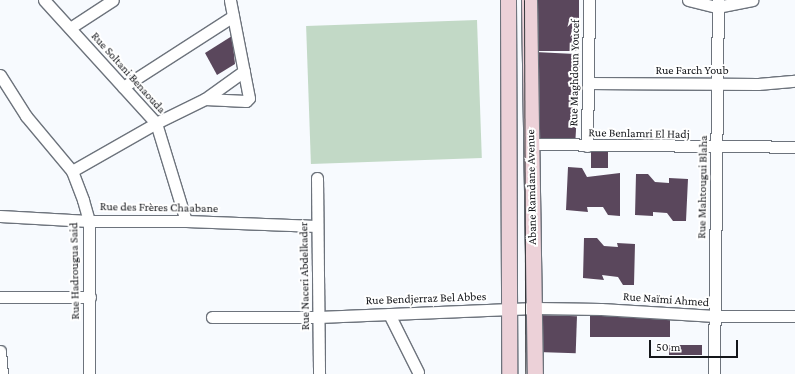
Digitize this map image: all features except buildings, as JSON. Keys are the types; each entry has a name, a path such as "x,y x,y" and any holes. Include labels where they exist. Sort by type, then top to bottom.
{"main road":[{"name":"Abane Ramdane Avenue","path":"508,0 509,374"},
{"name":"Abane Ramdane Avenue","path":"529,0 530,144 535,308 535,374"}],"street":[{"name":"Rue Soltani Benaouda","path":"44,0 156,123 186,221"},
{"path":"70,28 113,0"},
{"path":"205,99 248,100 244,71 230,0"},
{"name":"Rue Maghdoun Youcef","path":"587,146 589,0"},
{"path":"688,0 718,4 752,0"},
{"name":"Rue Mahtougui Blaha","path":"714,374 718,4"},
{"path":"123,87 233,16"},
{"path":"72,171 156,123 205,99 244,71"},
{"name":"Rue Hadrougua Said","path":"0,75 26,116 72,171 89,221 89,374"},
{"name":"Rue Farch Youb","path":"588,83 717,84 795,81"},
{"name":"Rue Benlamri El Hadj","path":"530,144 717,148 795,147"},
{"name":"Rue Naceri Abdelkader","path":"317,178 319,374"},
{"name":"Rue des Frères Chaabane","path":"0,216 89,221 186,221 317,226"},
{"path":"0,297 90,296"},
{"name":"Rue Bendjerraz Bel Abbes","path":"212,317 318,317 535,308"},
{"name":"Rue Naïmi Ahmed","path":"535,308 601,309 715,316 795,316"},
{"path":"389,314 418,372"},
{"path":"0,351 2,374"}],"green space":[{"path":"477,20 482,158 311,164 306,26"}],"tram line":[{"path":"524,0 525,374"}]}
